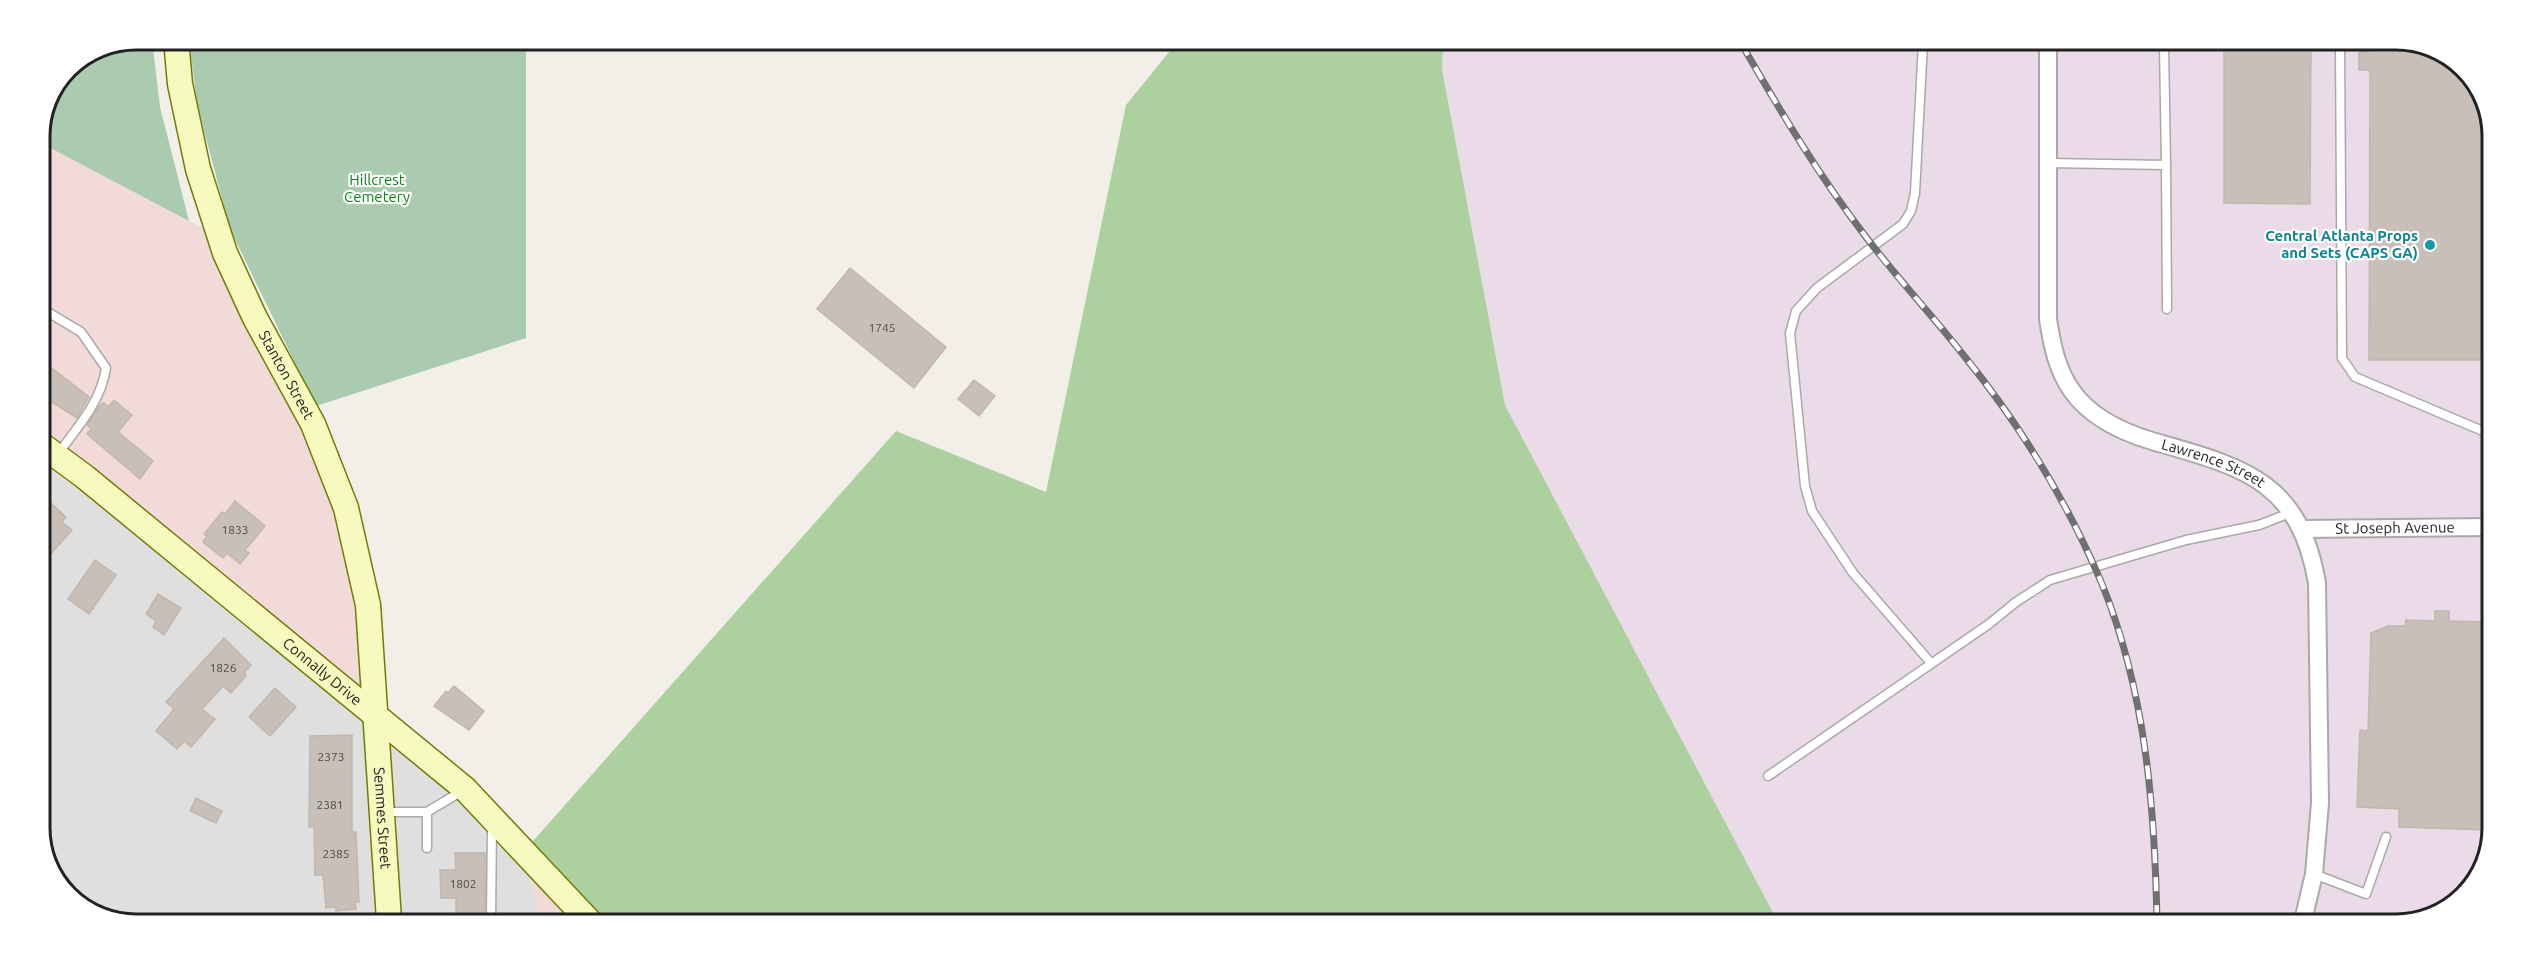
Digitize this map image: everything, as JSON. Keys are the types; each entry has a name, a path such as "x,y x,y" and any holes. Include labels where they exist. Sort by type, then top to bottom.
{"street":[{"name":"Stanton Street","path":"177,49 180,84 198,169 225,253 255,318 313,424 346,508 368,604 377,715"},
{"name":"Lawrence Street","path":"2048,49 2048,319 2053,353 2073,392 2100,419 2129,434 2223,462 2247,472 2278,496 2302,529 2313,555 2317,583 2320,802 2314,874 2305,914"},
{"name":"Connally Drive","path":"49,450 465,789 582,914"},
{"name":"St Joseph Avenue","path":"2302,529 2482,527"},
{"name":"Semmes Street","path":"377,715 389,914"}],"lane":[{"path":"1923,49 1915,193 1911,211 1903,224 1817,288 1796,311 1790,333 1805,486 1812,511 1853,573 1931,663"},
{"path":"2164,49 2167,309"},
{"path":"2340,49 2342,358 2355,377 2481,430"},
{"path":"2048,163 2166,165"},
{"path":"49,313 81,332 106,368 104,383 91,409 49,448"},
{"path":"1768,776 2050,580 2186,540 2259,525 2290,513"},
{"path":"383,812 427,812 465,789"},
{"path":"426,848 427,812"},
{"path":"491,914 492,818"},
{"path":"2314,874 2366,894 2386,837"}],"shaded area":[{"path":"1443,49 2395,49 2423,54 2443,64 2464,83 2470,93 2477,108 2481,130 2482,828 2477,856 2464,881 2433,906 2412,913 2395,914 1774,914 1505,405 1442,69"},
{"path":"49,147 213,233 289,377 365,572 379,721 49,469"},
{"path":"49,469 379,721 526,849 539,914 136,914 108,910 79,893 61,871 54,856 50,834"},
{"path":"526,849 583,914 539,914"}],"green space":[{"path":"153,49 160,107 189,221 49,147 51,119 56,103 64,88 88,64 119,51"},
{"name":"Hillcrest Cemetery","path":"190,49 526,49 526,338 316,406 230,229 197,104"},
{"path":"1172,49 1443,49 1442,69 1505,405 1774,914 583,914 526,849 896,431 1046,492 1126,105"}],"building":[{"path":"2224,49 2311,49 2310,204 2224,203"},
{"name":"Central Atlanta Props and Sets (CAPS GA)","path":"2370,49 2395,49 2412,51 2433,58 2464,83 2477,108 2481,130 2481,360 2369,360 2370,70 2359,70 2359,52 2370,51"},
{"path":"850,268 946,347 914,388 817,309"},
{"path":"49,366 89,397 77,418 49,401"},
{"path":"974,380 995,396 979,416 958,399"},
{"path":"114,400 132,415 118,432 153,461 140,479 87,434 91,429 87,425 100,405 104,403 108,407"},
{"path":"235,501 265,526 245,550 249,553 240,564 227,553 223,558 203,542 207,536 204,534 222,512 225,514"},
{"path":"50,502 66,517 62,522 72,530 50,555"},
{"path":"95,560 116,575 89,614 68,599"},
{"path":"158,594 181,608 164,635 153,627 156,621 146,614"},
{"path":"2435,611 2449,611 2449,621 2482,622 2482,830 2399,827 2399,809 2357,807 2360,730 2368,731 2371,633 2388,626 2405,626 2406,620 2435,621"},
{"path":"224,638 251,665 244,673 246,676 231,693 223,686 202,709 215,719 191,747 184,741 177,749 156,731 174,709 166,702"},
{"path":"454,686 484,711 469,730 434,706 446,691 448,693"},
{"path":"275,688 296,707 270,736 249,717"},
{"path":"352,735 352,832 356,832 359,902 355,902 356,909 336,911 336,907 326,908 323,875 315,875 314,826 309,827 310,736"},
{"path":"196,798 222,811 216,823 190,811"},
{"path":"455,853 485,853 485,914 456,914 456,898 441,898 440,870 456,870"}],"railway":[{"path":"1744,49 1800,142 1849,214 1965,357 2024,437 2089,554 2117,625 2138,709 2150,794 2157,914"}],"place":[{"name":"Central Atlanta Props and Sets (CAPS GA)","path":"2430,245"}]}
